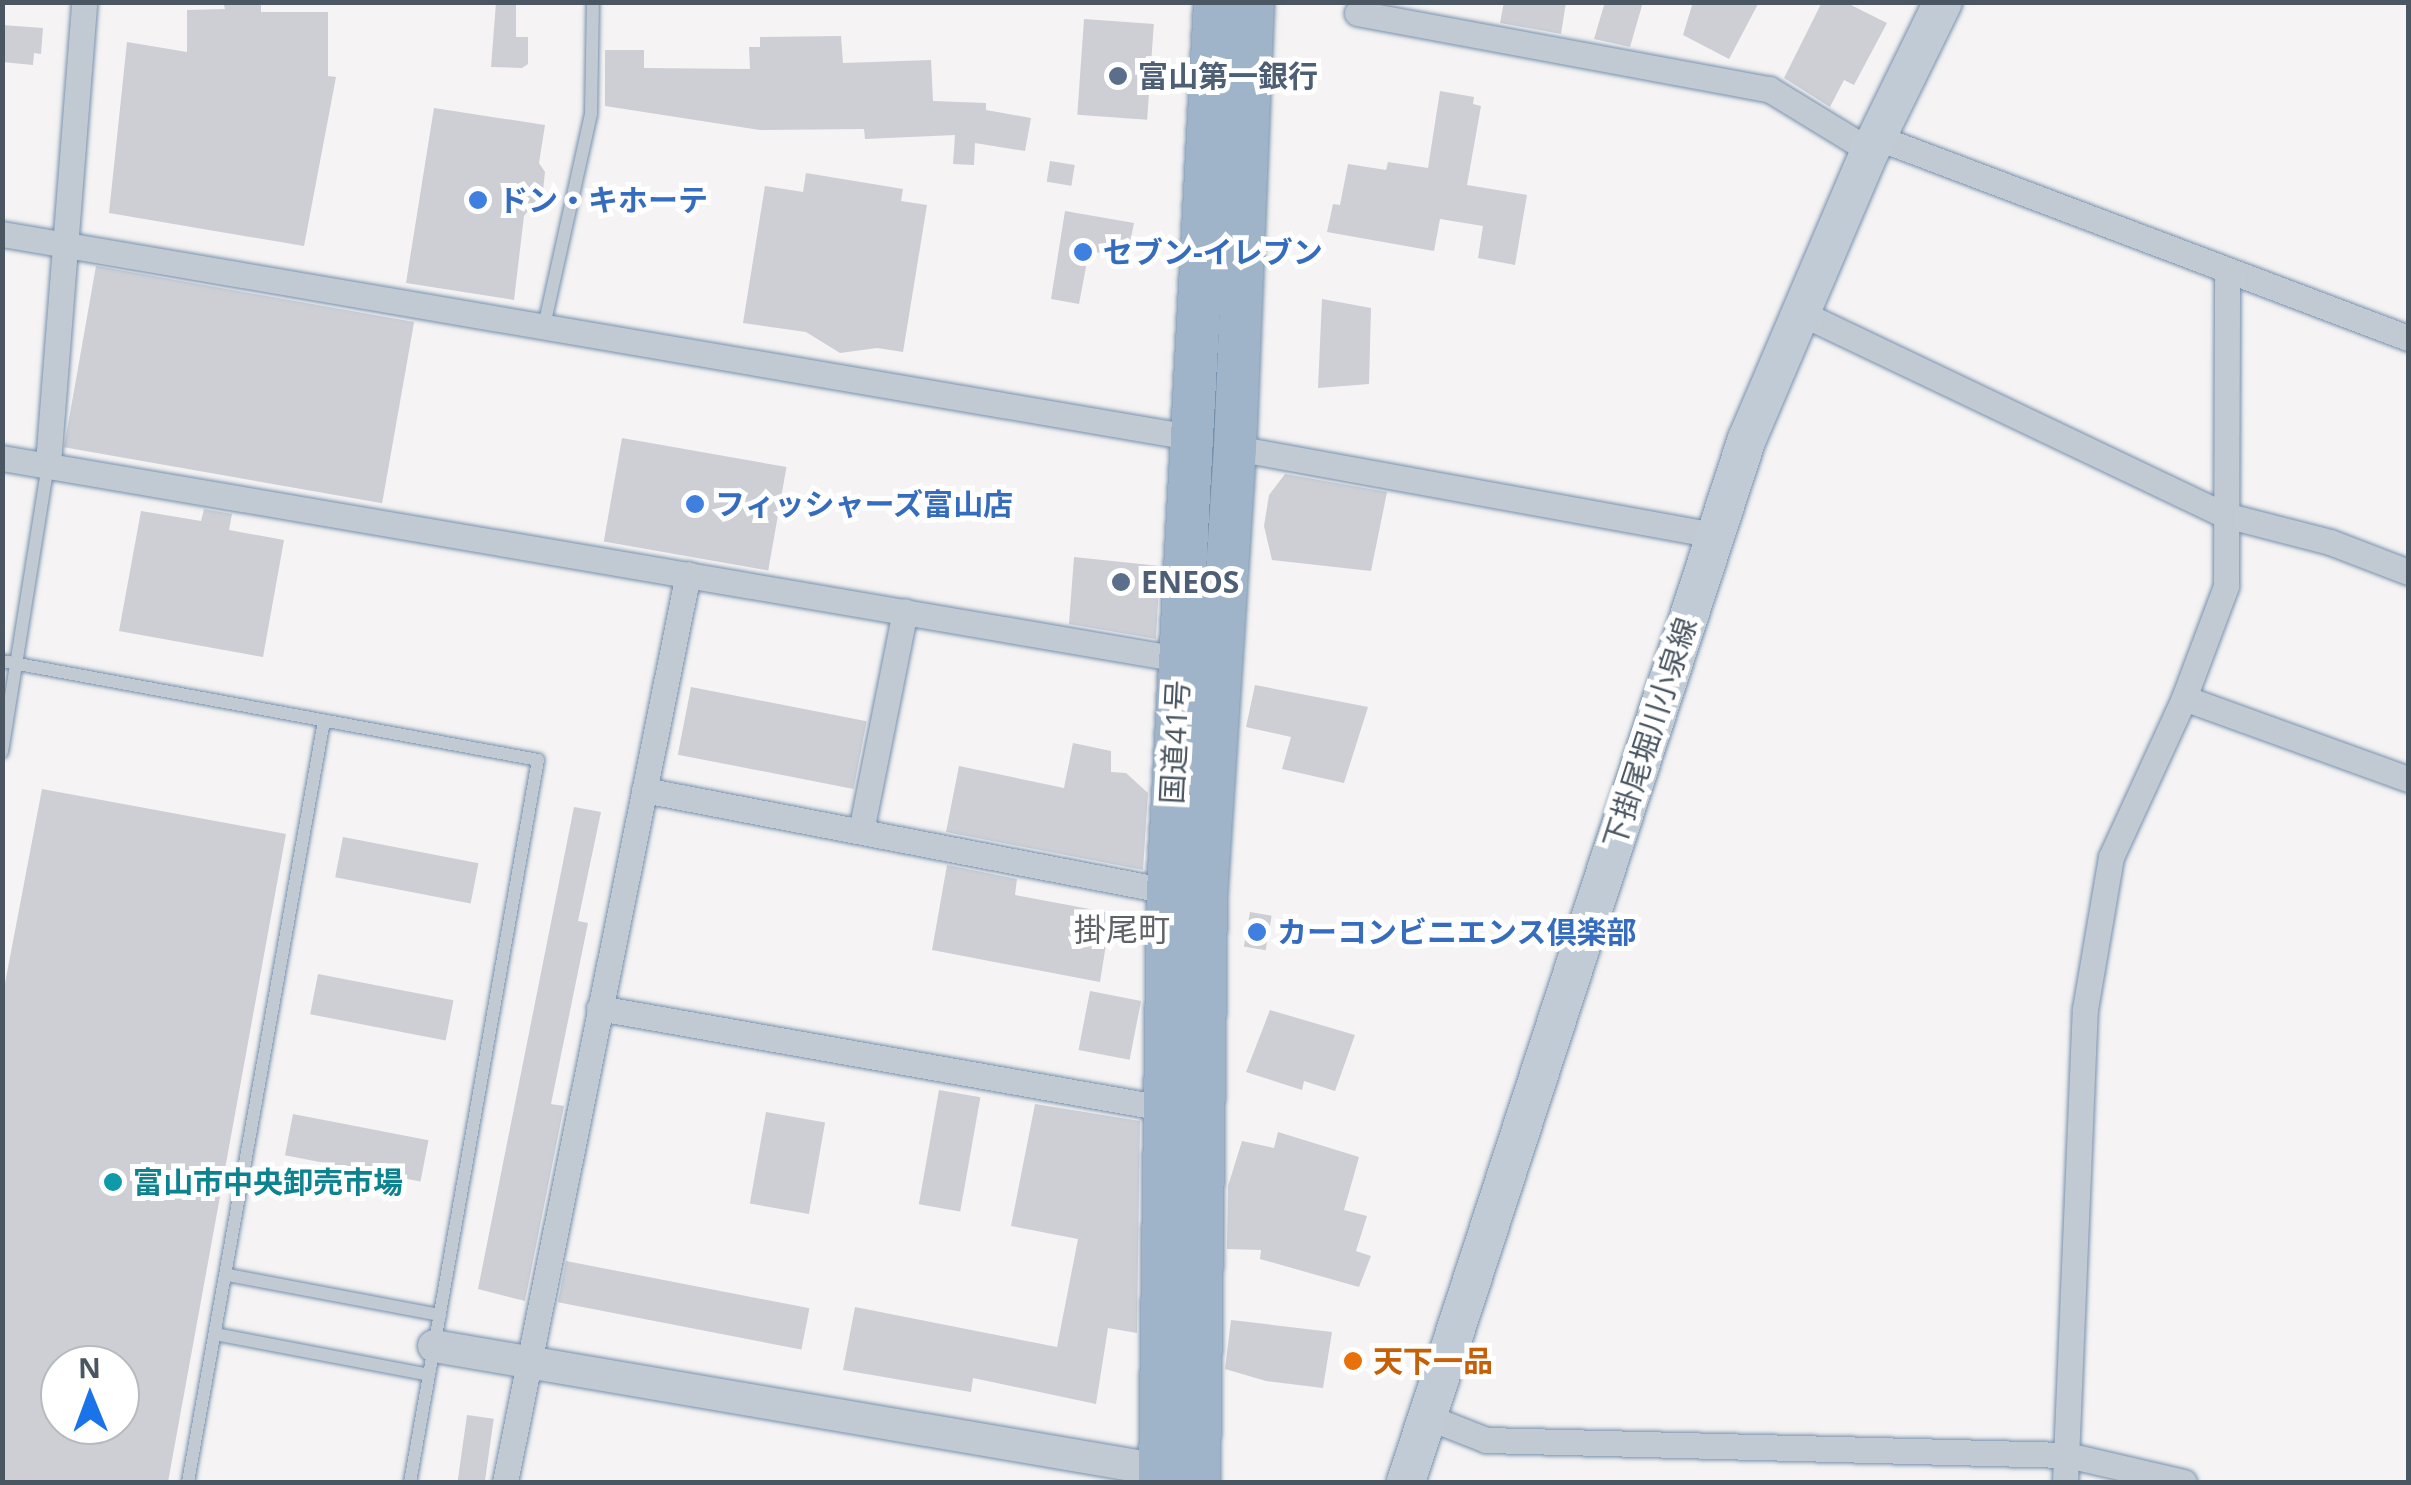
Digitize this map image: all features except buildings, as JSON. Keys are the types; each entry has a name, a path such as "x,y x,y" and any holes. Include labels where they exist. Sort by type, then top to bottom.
{"highway":[{"name":"国道41号","path":"1180,1477 1206,896 1215,443 1216,2"},
{"name":"国道41号","path":"1180,1477 1164,1108 1168,891 1179,659 1215,443 1253,2"}],"main road":[{"name":"下掛尾堀川小泉線","path":"1406,1482 1748,439 1873,144 1942,2"}],"street":[{"path":"48,463 84,2"},
{"path":"1357,13 1420,13 1769,89 1873,144 2408,338"},
{"path":"2,234 1215,443 1714,535"},
{"path":"2066,1482 2085,1008 2111,857 2184,698 2226,586 2227,271"},
{"path":"1800,313 2225,515 2330,542 2408,572"},
{"path":"2,458 1179,659"},
{"path":"506,1482 526,1364 688,574"},
{"path":"861,831 905,612"},
{"path":"2184,698 2408,779"},
{"path":"644,790 1168,891"},
{"path":"599,1008 1164,1108"},
{"path":"434,1345 1180,1477"},
{"path":"1430,1418 1486,1440 2067,1455 2184,1482"}],"lane":[{"path":"544,326 590,114 593,2"},
{"path":"2,752 48,463"},
{"path":"2,661 538,760 410,1482"},
{"path":"188,1482 324,721"},
{"path":"228,1274 434,1345"},
{"path":"215,1334 434,1345"}],"place":[{"name":"富山第一銀行","path":"1118,76"},
{"name":"ドン・キホーテ","path":"478,200"},
{"name":"セブン-イレブン","path":"1083,252"},
{"name":"フィッシャーズ富山店","path":"695,504"},
{"name":"ENEOS","path":"1121,582"},
{"name":"カーコンビニエンス倶楽部","path":"1257,932"},
{"name":"富山市中央卸売市場","path":"113,1182"},
{"name":"天下一品","path":"1353,1361"}],"district":[{"name":"掛尾町","path":"1122,929"}]}
